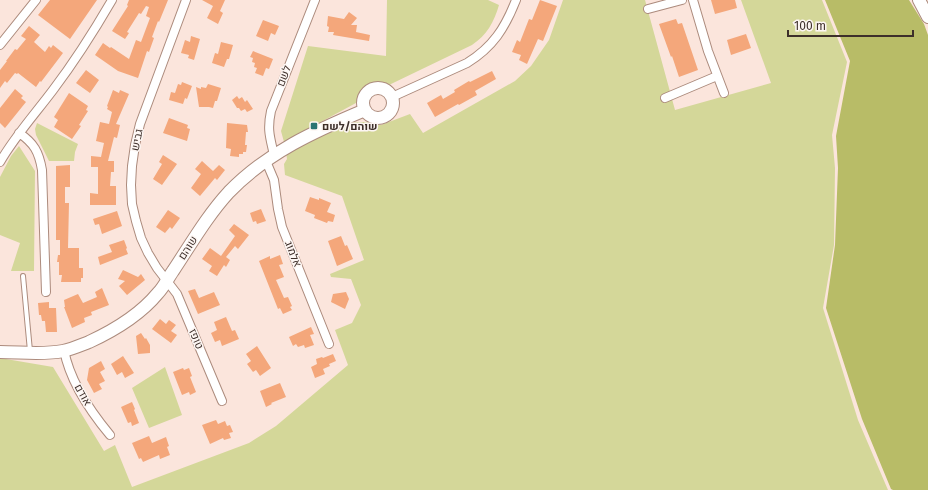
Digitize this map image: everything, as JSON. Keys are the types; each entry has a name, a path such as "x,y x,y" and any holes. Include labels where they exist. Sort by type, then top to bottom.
{"street":[{"path":"0,45 36,0"},
{"path":"0,162 19,133 65,74 90,37 112,0"},
{"name":"גביש","path":"167,280 157,268 141,238 132,204 132,166 140,124 186,0"},
{"name":"לשם","path":"270,158 269,124 271,111 314,0"},
{"path":"392,97 478,56 497,37 516,0"},
{"path":"648,9 682,0"},
{"path":"693,0 703,35 724,93"},
{"path":"918,0 928,17"},
{"path":"665,98 717,76"},
{"path":"378,88 383,89 388,91 392,97 392,109 385,116 376,118 371,116 365,110 363,104 364,99 369,91 378,88"},
{"name":"שוהם","path":"0,352 41,353 64,350 97,338 123,324 142,309 158,293 200,229 229,192 270,158 294,143 365,110"},
{"path":"19,133 29,139 40,160 42,170 46,292"},
{"name":"אלמוג","path":"270,158 282,226 330,344"},
{"name":"טופז","path":"167,280 179,298 222,401"},
{"name":"אודם","path":"64,350 68,366 79,390 95,416 110,435"}],"lane":[{"path":"23,276 31,353"}],"green space":[{"path":"387,0 488,0 499,5 489,28 482,37 472,45 391,84 284,142 281,131 308,46 386,56"},
{"path":"563,0 645,0 675,110 771,83 741,0 822,0 847,62 832,135 835,168 834,245 823,308 858,420 888,490 0,490 0,358 53,367 104,451 115,445 132,487 249,443 276,426 348,365 335,330 352,323 361,305 351,279 331,277 330,274 364,260 342,196 285,175 284,164 287,159 286,152 352,122 366,122 381,125 410,114 423,133 515,81 531,66 549,40"},
{"path":"825,0 909,0 924,24 928,35 928,490 891,489 862,419 826,308 835,245 838,168 836,136 850,61"},
{"path":"37,123 78,144 74,161 49,161 36,135 35,129"},
{"path":"19,146 35,171 34,271 11,271 20,243 0,235 0,177 11,156"},
{"path":"165,367 182,415 149,428 132,388"}],"building":[{"path":"50,0 97,0 70,39 38,15"},
{"path":"129,0 168,0 159,22 158,21 152,37 154,38 149,52 147,51 138,78 118,71 95,55 103,43 129,59 136,40 141,42 150,18 146,16 149,7 146,6 141,14 139,13 127,32 129,33 125,39 112,31 128,6"},
{"path":"202,0 225,0 220,11 223,13 218,24 207,18 213,6"},
{"path":"540,0 557,6 543,41 538,39 527,64 519,60 521,55 512,52 517,40 520,42 529,19 532,20"},
{"path":"711,0 735,0 737,8 715,14"},
{"path":"349,12 357,18 351,25 357,25 356,32 370,35 369,41 333,35 334,32 328,32 328,16 344,19"},
{"path":"676,19 678,24 682,23 698,70 679,77 659,24"},
{"path":"263,20 279,26 275,35 271,33 268,41 256,36"},
{"path":"29,26 40,35 34,42 45,52 49,46 51,48 53,45 63,53 36,87 18,73 15,73 7,83 5,81 0,88 0,70 15,49 17,50 26,39 21,36"},
{"path":"746,34 751,48 731,55 727,40"},
{"path":"191,36 200,39 194,60 188,58 189,55 181,53 185,40 190,42"},
{"path":"221,42 233,45 229,59 227,59 224,67 212,63 215,53 218,54"},
{"path":"253,51 273,59 269,69 266,68 263,76 255,73 257,68 254,67 255,63 252,62 253,58 250,57"},
{"path":"86,70 99,80 90,93 76,83"},
{"path":"492,71 496,79 475,91 477,95 435,117 427,103 441,95 443,99 469,81 470,82"},
{"path":"182,82 192,86 187,99 185,98 183,104 169,100 171,92 175,93 178,84 181,85"},
{"path":"208,84 221,88 217,101 215,101 213,108 199,107 196,87 201,89 201,87 206,88"},
{"path":"15,89 23,96 21,98 26,102 5,128 0,123 0,108"},
{"path":"113,90 119,93 120,90 129,94 116,124 120,125 117,138 114,137 108,161 114,161 114,172 111,172 110,186 116,186 116,205 90,205 90,193 98,194 98,167 91,167 91,156 101,157 104,143 96,141 100,122 109,124 112,112 107,109 107,106"},
{"path":"69,93 88,106 86,110 88,111 79,125 81,126 72,139 54,127 58,120 54,117"},
{"path":"237,96 239,99 242,97 245,102 247,100 253,109 247,112 245,109 241,111 237,108 232,100"},
{"path":"169,118 188,125 187,128 190,129 187,141 163,133"},
{"path":"227,123 247,125 248,132 246,132 245,145 247,145 246,152 239,154 239,157 230,156 231,149 226,148"},
{"path":"163,155 177,164 162,185 153,179 162,164 159,162"},
{"path":"202,161 213,171 219,165 225,170 217,180 215,178 200,196 191,188 201,174 195,169"},
{"path":"70,165 70,187 65,187 65,203 69,203 68,248 79,248 79,268 83,268 83,278 81,278 81,282 61,282 62,275 59,275 59,262 57,262 58,255 60,255 60,240 56,240 56,166"},
{"path":"310,197 319,200 319,198 331,203 327,212 335,215 333,222 328,221 327,223 314,218 315,215 305,211"},
{"path":"261,209 266,221 257,224 256,221 253,222 250,213"},
{"path":"168,210 180,218 172,229 170,227 165,233 156,227"},
{"path":"117,211 122,226 102,234 99,224 95,225 93,219"},
{"path":"234,224 249,235 238,249 235,246 226,257 230,260 226,267 224,265 217,276 209,271 212,266 202,259 210,248 221,256 235,236 229,230"},
{"path":"341,236 353,259 337,266 328,241"},
{"path":"124,240 128,254 100,265 98,257 112,252 109,245"},
{"path":"280,255 283,264 279,265 284,277 276,280 284,298 288,297 292,306 290,307 292,310 283,314 280,308 278,309 259,261 270,256 270,259"},
{"path":"123,270 138,277 141,274 145,280 127,295 119,286 125,281 118,279"},
{"path":"102,288 109,305 91,312 92,315 84,318 85,322 72,328 64,307 64,300 78,294 83,303 97,297 95,292"},
{"path":"195,289 199,298 214,292 220,305 198,314 188,291"},
{"path":"346,292 349,299 345,309 331,302 333,294"},
{"path":"49,302 49,308 56,308 57,332 46,332 45,321 42,321 41,315 39,315 38,303"},
{"path":"226,317 232,331 235,330 239,339 222,346 220,340 215,342 211,333 217,330 214,322"},
{"path":"160,319 166,324 169,320 176,325 171,331 177,335 171,343 152,329"},
{"path":"311,327 314,334 310,335 314,345 305,348 304,345 298,347 296,344 293,346 289,337"},
{"path":"141,333 150,345 150,353 138,354 136,336"},
{"path":"257,346 271,368 260,376 256,370 253,372 247,364 251,361 246,354"},
{"path":"333,354 336,361 323,369 325,374 315,378 311,367 317,364 316,359"},
{"path":"123,356 134,373 125,378 122,372 117,375 111,364"},
{"path":"101,361 105,369 100,372 105,381 99,384 102,389 94,393 87,380 89,368"},
{"path":"183,368 184,370 189,368 192,376 190,377 196,392 190,395 189,392 182,395 173,372"},
{"path":"280,383 286,397 271,403 272,404 266,407 260,391"},
{"path":"132,402 139,423 132,426 131,422 128,423 121,407"},
{"path":"216,420 218,424 225,421 227,426 230,425 233,432 229,433 231,438 224,440 223,438 210,444 202,425"},
{"path":"149,436 152,443 166,437 170,455 160,459 159,455 143,462 141,458 139,459 132,443"}],"place":[{"name":"שוהם/לשם","path":"314,126"}]}
